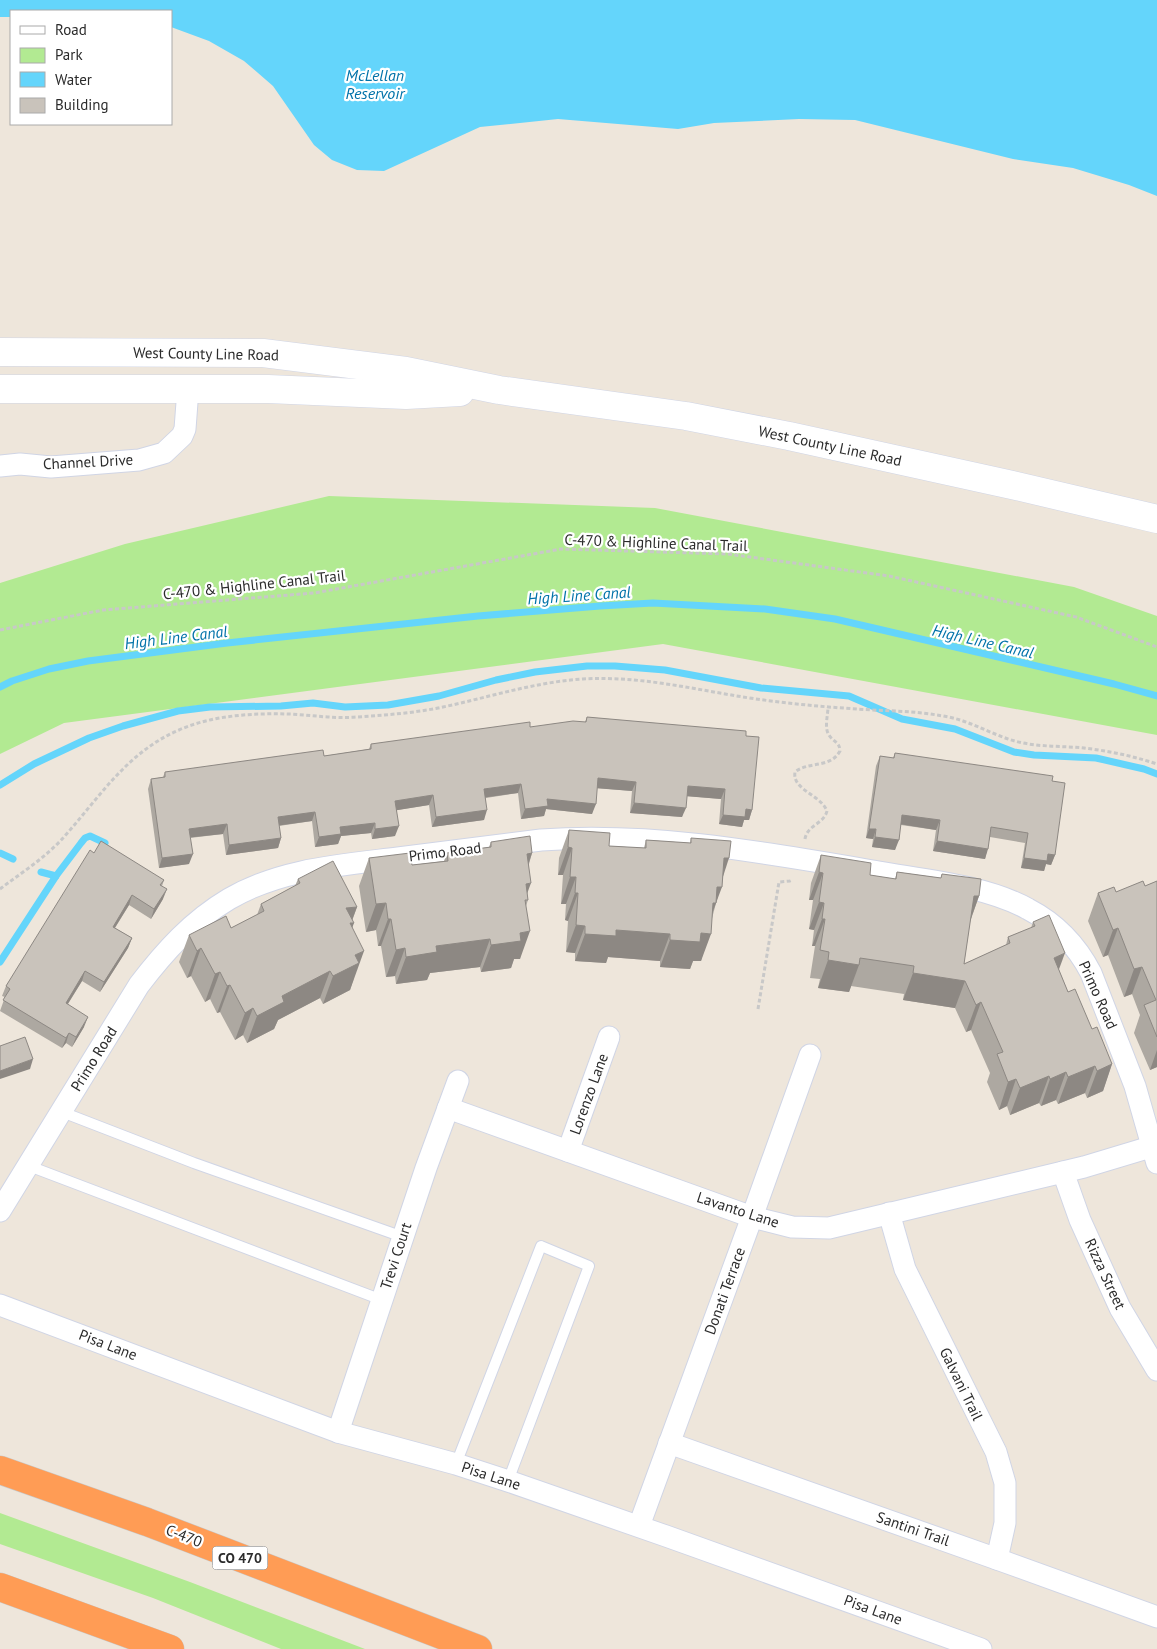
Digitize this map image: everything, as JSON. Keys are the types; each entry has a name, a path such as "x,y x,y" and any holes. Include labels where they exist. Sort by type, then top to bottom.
{"highway":[{"name":"C-470","path":"0,1470 147,1522 478,1649"},
{"path":"0,1587 170,1649"}],"main road":[{"name":"West County Line Road","path":"0,352 263,352 406,371 499,390 686,416 789,436 1157,519"},
{"name":"West County Line Road","path":"0,389 268,389 406,395 499,390"}],"street":[{"name":"Channel Drive","path":"0,466 20,464 50,466 139,460 164,452 182,436 185,429 188,389"},
{"name":"Primo Road","path":"0,1211 139,985 157,961 185,931 230,898 277,878 331,866 568,838 626,838 750,850 942,883 994,895 1028,908 1054,926 1074,946 1087,966 1135,1086 1155,1151"},
{"name":"Lorenzo Lane","path":"568,1151 609,1037"},
{"name":"Donati Terrace","path":"639,1526 810,1055"},
{"name":"Trevi Court","path":"338,1432 426,1168 458,1081"},
{"name":"Lavanto Lane","path":"448,1108 752,1217 792,1227 829,1228 1155,1151"},
{"name":"Rizza Street","path":"1062,1172 1080,1220 1120,1308 1157,1370"},
{"name":"Galvani Trail","path":"889,1213 906,1269 996,1452 1005,1483 1005,1523 997,1559"},
{"name":"Pisa Lane","path":"0,1305 338,1432 456,1464 508,1481 981,1649"},
{"name":"Santini Trail","path":"669,1443 1157,1617"}],"lane":[{"path":"62,1112 194,1163 403,1237"},
{"path":"28,1166 382,1300"},
{"path":"456,1464 540,1246 589,1266 508,1481"}],"path":[{"name":"C-470 & Highline Canal Trail","path":"0,630 103,610 314,593 561,549 728,554 890,576 1076,618 1157,647"},
{"path":"0,889 51,850 94,799 129,762 162,738 181,729 216,718 239,716 286,714 353,718 442,708 513,689 566,680 641,679 773,702 940,716 967,723 1003,738 1026,744 1108,751 1129,755 1157,764"}],"green space":[{"path":"329,496 655,508 1074,587 1157,616 1157,735 663,644 64,723 0,754 0,583 125,544"},
{"path":"0,1513 190,1582 365,1649 281,1649 153,1598 0,1544"}],"water":[{"name":"McLellan Reservoir","path":"0,0 1157,0 1157,196 1129,185 1073,168 1013,159 855,120 799,119 714,123 678,129 558,119 480,127 384,171 357,170 332,160 314,145 273,86 244,61 209,41 172,27 172,10 10,10 10,17 0,17"}],"building":[{"path":"587,717 746,731 746,736 759,737 752,810 746,809 745,817 723,815 725,789 688,786 686,808 634,803 636,782 598,778 596,804 547,799 548,806 525,809 521,784 484,789 487,810 436,817 433,795 395,801 399,826 375,829 375,823 340,827 341,834 319,837 315,812 278,817 281,838 229,845 227,824 189,829 193,854 162,858 151,779 165,777 165,772 323,750 324,756 371,749 371,744 530,722 530,727 573,721 586,722"},
{"path":"895,753 1053,776 1052,781 1065,783 1055,855 1048,854 1047,861 1024,858 1028,833 991,827 988,849 937,841 940,820 902,815 899,840 875,837 876,829 869,829 880,756 894,758"},
{"path":"569,830 610,833 609,846 646,848 646,840 691,843 691,838 731,841 729,858 724,858 722,887 717,887 716,903 713,903 711,934 701,933 700,942 670,940 670,934 616,930 616,936 585,934 585,926 576,925 578,893 575,893 576,877 570,877 572,848 568,847"},
{"path":"530,836 532,853 527,854 531,883 526,884 528,900 525,900 530,931 520,933 521,941 491,945 490,939 436,946 437,952 406,957 405,948 396,950 391,919 388,919 386,903 376,904 369,858 410,853 412,865 448,861 447,853 491,847 491,842"},
{"path":"101,841 164,880 160,885 167,889 154,909 132,895 113,927 132,938 104,982 85,971 66,1003 88,1017 76,1037 69,1033 66,1038 3,1000 10,989 6,986 90,850 94,853"},
{"path":"821,855 871,863 870,875 896,879 897,872 941,878 942,874 981,879 979,896 974,896 964,964 1010,943 1008,937 1035,926 1033,922 1049,915 1065,953 1054,958 1068,992 1075,989 1092,1029 1097,1027 1112,1064 1097,1071 1095,1066 1068,1077 1066,1072 1050,1079 1049,1076 1020,1088 1016,1079 1008,1082 997,1054 1003,1052 981,1002 976,1005 965,981 913,973 914,966 860,958 859,965 828,960 829,952 820,950 825,919 822,919 824,903 819,902 823,873 819,872"},
{"path":"333,861 357,907 346,908 354,923 350,923 364,951 355,955 359,963 333,976 330,971 282,996 284,1002 257,1016 253,1008 245,1013 230,985 227,986 220,972 215,974 201,948 197,951 189,935 226,916 231,928 264,911 261,904 300,883 298,879"},
{"path":"1143,881 1145,886 1157,881 1157,1037 1144,1005 1156,1000 1142,967 1134,969 1118,928 1113,930 1098,893 1114,887 1116,892"},
{"path":"25,1037 33,1059 0,1071 0,1046"}],"waterway":[{"name":"High Line Canal","path":"0,687 49,669 88,661 227,643 478,616 653,603 765,609 835,619 1114,684 1157,696"},
{"path":"0,785 34,764 89,738 123,726 178,711 210,707 281,706 313,703 345,707 388,705 439,696 496,680 535,672 587,666 665,670 761,688 849,696 902,719 955,729 1014,752 1034,755 1096,758 1144,769 1157,774"},
{"path":"0,962 56,876 85,838 90,836 105,843"},
{"path":"0,853 13,859"},
{"path":"41,872 56,876"}]}
